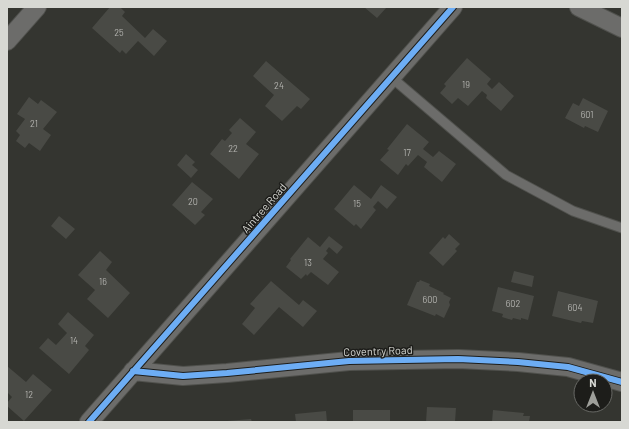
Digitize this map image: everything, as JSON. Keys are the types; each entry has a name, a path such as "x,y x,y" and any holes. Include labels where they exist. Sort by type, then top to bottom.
{"street":[{"path":"7,41 37,7"},
{"name":"Aintree Road","path":"89,422 453,7"},
{"path":"579,7 622,28"},
{"name":"Coventry Road","path":"133,371 183,376 227,374 349,361 458,359 518,362 568,367 622,382"}],"lane":[{"path":"391,77 506,175 573,211 622,228"}],"building":[{"path":"110,7 120,7 125,12 122,16 145,38 153,29 167,41 154,56 138,41 126,54 122,50 120,53 92,28"},
{"path":"364,7 387,7 377,18"},
{"path":"467,58 491,79 487,84 492,89 499,82 514,96 501,111 486,98 487,95 482,91 468,106 458,98 452,104 440,93 446,86 444,84"},
{"path":"266,61 310,99 301,109 297,106 282,121 265,106 274,95 253,76"},
{"path":"29,97 38,104 41,100 57,112 43,129 51,135 40,151 29,143 25,148 16,141 20,135 16,131 25,119 17,114"},
{"path":"583,98 608,111 598,132 585,126 584,128 565,118 573,103 579,106"},
{"path":"240,118 256,132 246,144 259,154 239,179 210,154 222,139 225,141 232,133 229,130"},
{"path":"407,124 429,142 423,149 433,157 439,151 456,164 442,182 424,167 427,162 418,155 408,166 406,164 398,175 380,160 389,150 387,149"},
{"path":"186,154 195,162 192,165 198,170 191,178 177,165"},
{"path":"192,182 213,199 201,212 205,215 195,225 172,205"},
{"path":"354,185 371,199 381,185 397,197 387,209 378,201 373,207 376,210 361,229 356,224 354,226 334,209"},
{"path":"59,216 75,229 66,239 51,226"},
{"path":"449,234 460,244 455,249 457,251 443,266 429,253 443,237 445,239"},
{"path":"329,236 343,247 337,254 329,247 326,251 328,253 323,259 339,272 328,285 311,272 307,276 306,274 301,279 286,267 291,260 290,259 308,237 320,247"},
{"path":"100,251 112,262 106,270 130,293 108,318 87,299 95,290 78,275"},
{"path":"514,271 534,276 532,287 511,282"},
{"path":"420,280 430,284 429,286 451,298 449,302 450,305 444,318 407,305 417,282"},
{"path":"271,281 299,305 303,300 317,311 303,327 279,307 254,335 242,324 255,308 250,304"},
{"path":"498,287 534,296 528,320 513,318 512,320 502,317 503,314 492,311"},
{"path":"558,291 598,301 593,323 582,321 581,323 552,316"},
{"path":"68,312 94,335 85,346 89,350 69,374 39,348 48,338 56,345 67,333 58,324"},
{"path":"7,366 26,382 33,374 52,390 24,421 7,406 7,403 12,397 7,392"},
{"path":"427,407 456,408 455,422 426,422"},
{"path":"353,410 390,410 390,422 353,422"},
{"path":"493,410 524,413 523,416 530,416 529,422 492,422"},
{"path":"326,411 327,422 296,422 295,414"},
{"path":"251,419 252,422 227,422 227,421"}],"cycle path":[{"path":"89,422 453,7"},
{"path":"133,371 183,376 349,361 458,359 518,362 568,367 622,382"}]}
